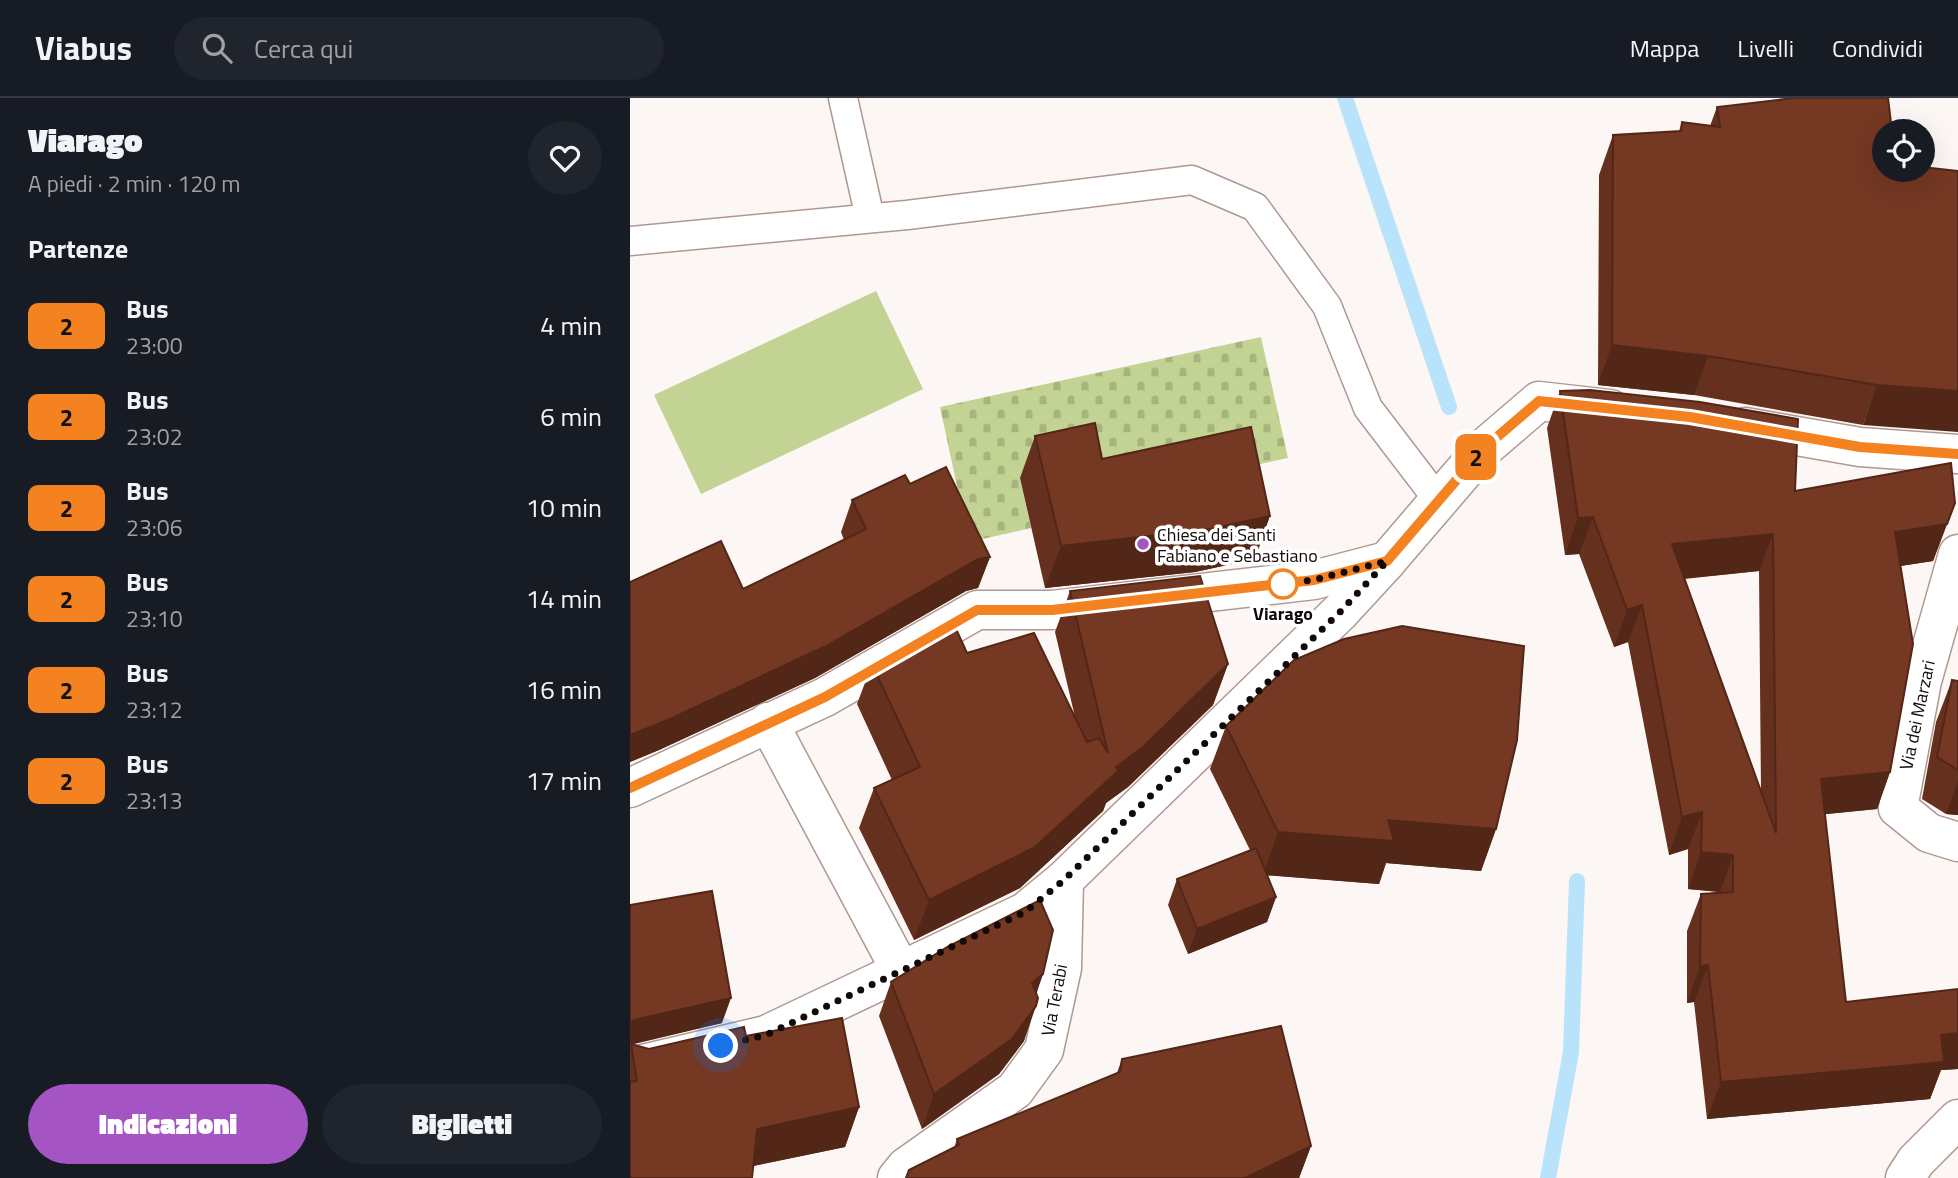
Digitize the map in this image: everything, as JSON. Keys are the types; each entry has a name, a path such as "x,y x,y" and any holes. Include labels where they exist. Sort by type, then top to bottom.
{"street":[{"path":"630,1068 766,1035 1025,912 1064,880 1340,612 1483,449 1539,401 1649,413"},
{"path":"1716,422 1860,447 1958,454"},
{"name":"Via dei Marzari","path":"1958,554 1922,681 1898,808 1929,833 1958,842"},
{"path":"630,788 825,697 977,610 1052,610 1314,580 1387,561"},
{"path":"768,722 901,971"},
{"name":"Via Terabi","path":"897,1178 906,1167 1015,1090 1044,1050 1062,968 1064,880"},
{"path":"1905,1178 1916,1161 1958,1119"}],"lane":[{"path":"843,98 870,218"},
{"path":"630,241 870,218 1192,180 1255,207 1327,306 1368,408 1439,501"}],"green space":[{"path":"876,291 923,389 701,494 654,395"},
{"path":"1261,337 1288,458 1087,501 1020,478 1031,528 969,542 940,407"}],"building":[{"path":"1794,98 1888,98 1891,119 1872,119 1872,182 1935,182 1935,168 1958,171 1958,391 1877,385 1708,356 1612,345 1613,135 1681,131 1682,122 1720,127 1717,107"},
{"path":"1590,390 1700,402 1798,419 1795,491 1951,463 1955,503 1947,524 1895,532 1913,644 1890,772 1821,779 1846,1002 1958,989 1958,1033 1941,1035 1944,1062 1721,1082 1708,965 1700,966 1701,894 1733,892 1733,855 1701,852 1702,812 1682,817 1642,605 1627,610 1593,517 1578,518 1560,391","holes":["1773,534 1776,833 1672,544"]},
{"path":"1095,423 1102,459 1251,427 1270,516 1210,529 1061,546 1035,436"},
{"path":"946,467 990,557 978,559 826,646 630,735 630,582 721,541 743,589 866,529 852,500 905,475 910,484"},
{"path":"1200,576 1228,664 1143,747 1116,767 1118,771 1035,847 929,900 874,788 920,767 872,664 951,618 967,653 1034,633 1087,742 1099,738 1108,753 1070,591"},
{"path":"1402,626 1524,646 1517,740 1496,829 1388,820 1394,841 1278,832 1226,726 1294,660 1344,639"},
{"path":"1952,680 1958,681 1958,770 1937,757"},
{"path":"1256,848 1276,897 1197,929 1177,879"},
{"path":"712,891 731,998 634,1020 630,1024 630,905"},
{"path":"1040,900 1053,930 1043,974 1032,983 1038,998 1036,1006 1012,1039 934,1094 891,982 947,947"},
{"path":"842,1018 859,1107 757,1129 752,1178 630,1178 630,1082 637,1081 631,1044 649,1049 744,1027 746,1036"},
{"path":"1281,1026 1311,1146 1245,1178 906,1178 909,1170 959,1145 957,1139 1120,1072 1122,1059"}],"waterway":[{"path":"1345,98 1449,407"},
{"path":"1548,1178 1571,1052 1577,881"}],"bus line":[{"name":"2","path":"630,788 825,697 977,610 1052,610 1314,580 1387,561 1483,449 1539,401 1690,417 1860,447 1958,454"}],"place":[{"name":"Chiesa dei Santi Fabiano e Sebastiano","path":"1143,544"},
{"name":"Viarago","path":"1283,584"}],"route":[{"path":"721,1046 766,1035 1025,912 1064,880 1340,612 1387,561 1314,580 1283,584"}]}
